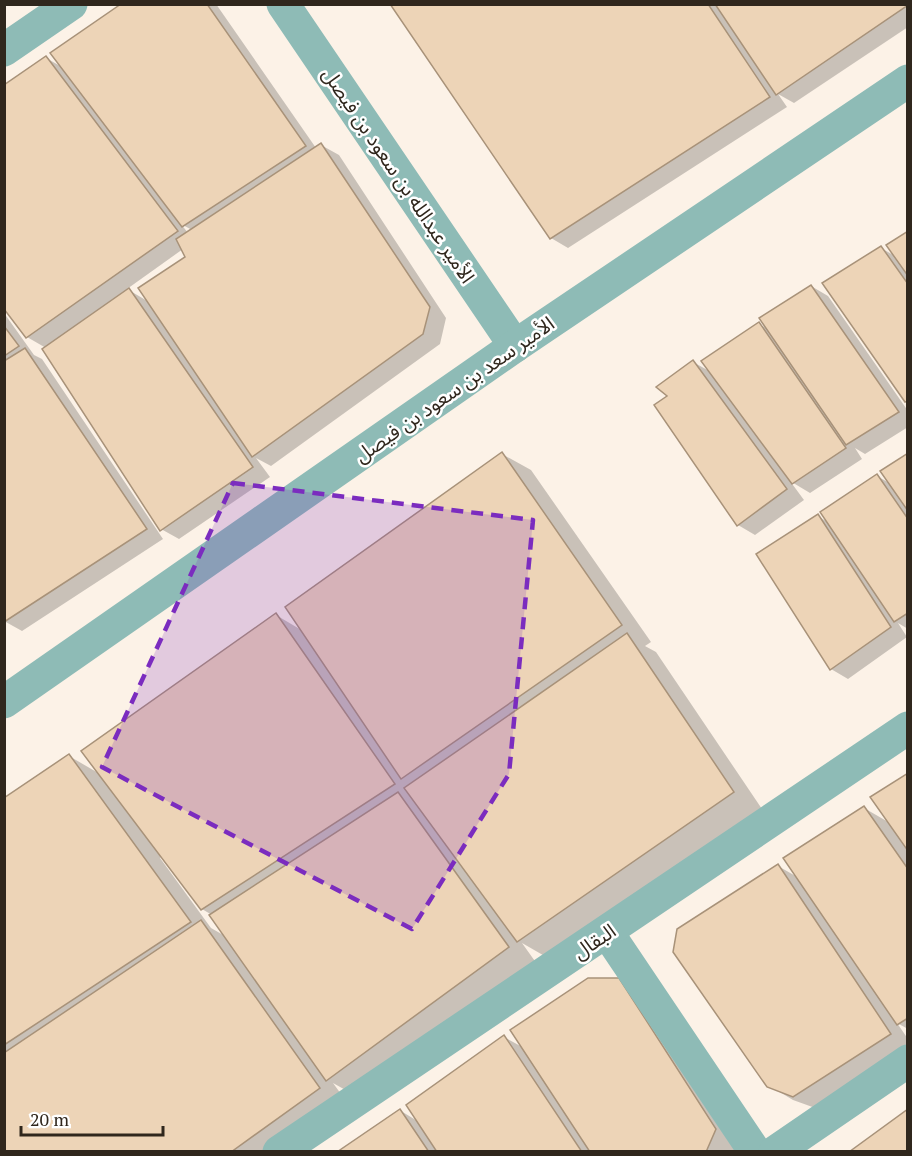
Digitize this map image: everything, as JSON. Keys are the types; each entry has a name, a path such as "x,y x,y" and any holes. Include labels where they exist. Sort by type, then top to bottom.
{"street":[{"path":"4,50 71,4"},
{"name":"الأمير عبدالله بن سعود بن فيصل","path":"283,4 515,346"},
{"name":"الأمير سعد بن سعود بن فيصل","path":"4,702 515,346 908,81"},
{"name":"البقال","path":"279,1152 908,728"},
{"path":"607,932 754,1152"},
{"path":"775,1152 908,1061"}],"highlighted area":[{"path":"233,483 533,520 509,774 412,929 102,767"}],"building":[{"path":"121,4 207,4 306,146 182,227 50,53"},
{"path":"390,4 708,4 770,97 550,239"},
{"path":"715,4 908,4 908,5 776,95"},
{"path":"46,56 178,231 26,338 4,309 4,85"},
{"path":"321,143 430,307 423,334 252,457 138,288 185,257 176,239"},
{"path":"908,231 908,276 886,245"},
{"path":"881,246 908,284 908,401 905,402 822,283"},
{"path":"811,285 899,412 846,445 759,318"},
{"path":"129,288 253,467 160,531 42,349"},
{"path":"759,322 846,448 792,484 701,361"},
{"path":"4,326 19,346 4,356"},
{"path":"25,348 147,529 4,622 4,361"},
{"path":"693,360 787,489 737,526 654,405 667,396 656,387"},
{"path":"502,452 622,625 401,779 285,607"},
{"path":"908,453 908,511 880,471"},
{"path":"877,474 908,519 908,613 894,622 820,512"},
{"path":"818,514 891,627 830,670 756,554"},
{"path":"276,613 395,784 201,910 81,751"},
{"path":"627,633 734,792 517,942 404,788"},
{"path":"69,754 191,922 4,1045 4,798"},
{"path":"908,773 908,851 870,797"},
{"path":"398,792 509,947 326,1081 209,915"},
{"path":"864,806 908,869 908,1018 897,1025 783,858"},
{"path":"778,864 891,1034 793,1097 767,1087 673,952 677,929"},
{"path":"201,920 320,1088 231,1152 4,1152 4,1053"},
{"path":"588,978 619,978 716,1129 706,1152 590,1152 510,1030"},
{"path":"504,1035 582,1152 437,1152 406,1105"},
{"path":"400,1109 429,1152 337,1152"},
{"path":"908,1109 908,1152 849,1152"}]}
